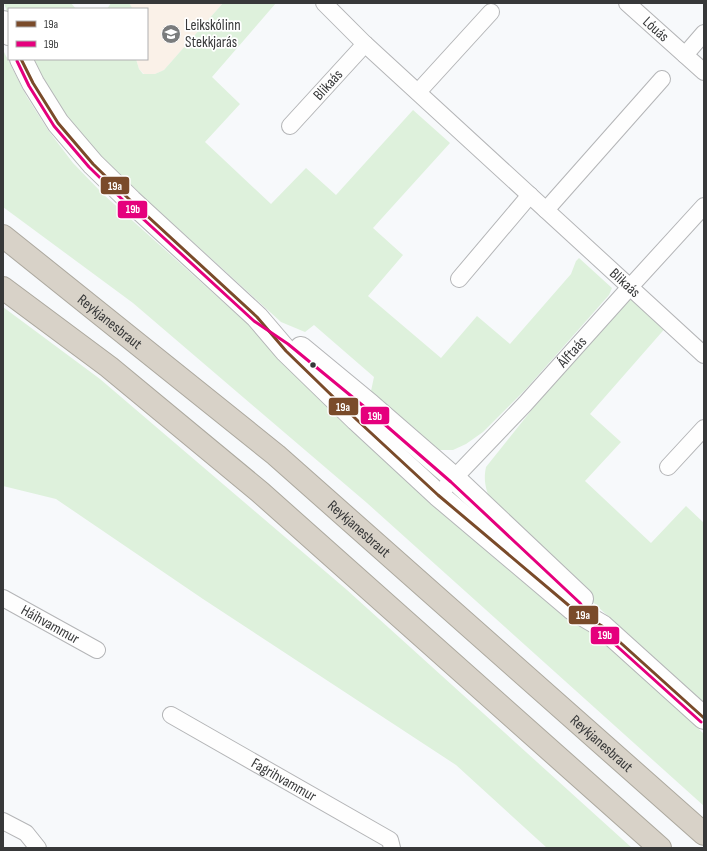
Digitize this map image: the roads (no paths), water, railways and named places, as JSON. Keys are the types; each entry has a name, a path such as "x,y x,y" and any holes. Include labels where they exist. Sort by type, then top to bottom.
{"highway":[{"name":"Reykjanesbraut","path":"3,236 276,454 704,834"},
{"path":"3,288 109,367 254,488 660,848"}],"street":[{"name":"Blikaás","path":"324,3 365,44 704,355"},
{"name":"Lóuás","path":"627,3 704,72"},
{"path":"418,92 491,12"},
{"path":"3,22 8,32"},
{"path":"685,55 704,33"},
{"name":"Blikaás","path":"290,126 365,44"},
{"path":"22,60 33,83 58,123 93,164 131,201 258,317 296,344 370,405 454,478 584,600 602,626"},
{"path":"546,210 662,79"},
{"path":"459,279 530,195"},
{"name":"Álftaás","path":"438,495 526,404 704,206"},
{"path":"258,317 286,351 357,420 438,495 573,609 602,626 704,718"},
{"path":"668,467 704,428"},
{"name":"Háihvammur","path":"3,598 97,650"},
{"name":"Fagrihvammur","path":"171,714 390,840 392,848"},
{"path":"3,821 26,834 38,848"}],"place":[{"name":"Leikskólinn Stekkjarás","path":"171,34"}]}
